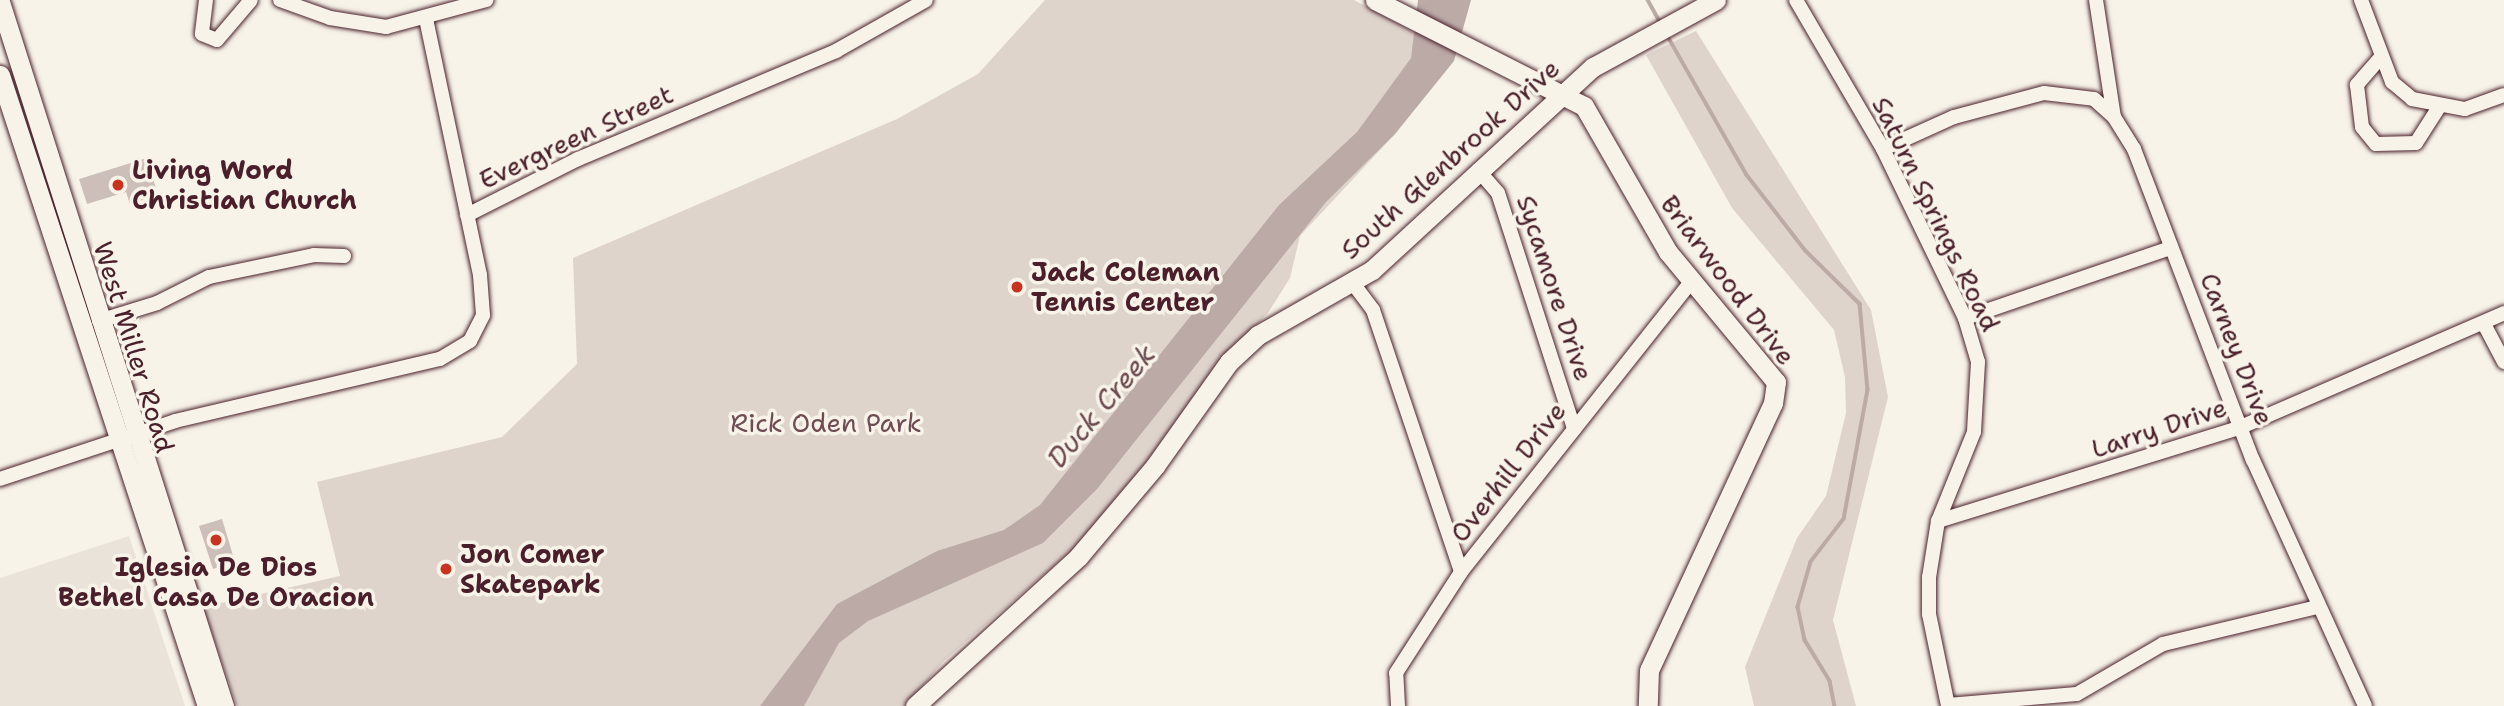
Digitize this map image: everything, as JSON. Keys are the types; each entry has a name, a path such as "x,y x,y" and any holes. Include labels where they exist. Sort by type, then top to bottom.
{"street":[{"path":"0,3 10,0"},
{"path":"206,0 202,34 216,40 251,0"},
{"path":"280,0 361,25 426,19 486,0"},
{"name":"Evergreen Street","path":"0,479 125,439 440,359 470,341 483,315 467,215 578,159 836,51 926,0"},
{"name":"Briarwood Drive","path":"1375,0 1563,93 1595,118 1634,198 1691,282 1776,382 1773,403 1649,670 1648,706"},
{"name":"South Glenbrook Drive","path":"915,706 1079,555 1155,466 1229,362 1258,335 1352,282 1563,93 1640,39 1716,0"},
{"name":"Saturn Springs Road","path":"1796,0 1884,149 1965,318 1978,362 1980,405 1938,521 1929,614 1948,706"},
{"name":"Carney Drive","path":"2096,0 2114,117 2134,149 2242,427 2317,607 2365,706"},
{"path":"2361,0 2392,82 2412,99 2440,107 2465,108 2504,95"},
{"name":"West Miller Road","path":"0,3 6,47 99,321 125,439 207,706"},
{"path":"426,19 467,215"},
{"path":"2381,57 2357,85 2362,127 2376,144 2416,144 2440,107"},
{"name":"West Miller Road","path":"0,75 125,439 223,706"},
{"path":"1884,149 1965,113 2044,93 2094,100 2114,117"},
{"name":"Sycamore Drive","path":"1478,170 1498,193 1574,429"},
{"path":"1965,318 2171,248"},
{"path":"99,321 157,303 209,277 314,255 344,256"},
{"path":"1352,282 1373,310 1461,572"},
{"name":"Overhill Drive","path":"1398,706 1395,673 1461,572 1691,282"},
{"name":"Larry Drive","path":"1938,521 2242,427 2484,324 2504,313"},
{"path":"2484,324 2504,362"},
{"path":"1948,706 2077,694 2163,644 2317,607"}],"shaded area":[{"path":"1418,0 1471,0 1454,61 1395,134 1326,202 1097,489 1043,543 868,621 839,643 804,706 760,706 837,604 937,551 1004,530 1040,505 1279,205 1357,132 1411,58"},
{"path":"129,536 185,706 0,706 0,578"}],"green space":[{"name":"Rick Oden Park","path":"1045,0 1354,0 1456,55 1395,134 1300,236 1290,278 1268,313 1212,371 1144,470 1081,542 943,662 905,706 237,706 203,607 340,576 317,482 502,437 577,364 573,258 897,119 978,74"},
{"path":"1696,31 1871,310 1888,397 1833,620 1856,706 1754,706 1745,667 1797,538 1826,496 1846,413 1845,377 1834,330 1732,208 1646,55"}],"building":[{"name":"Living Word Christian Church","path":"147,158 158,195 130,204 126,192 87,204 79,179"},
{"name":"Iglesia De Dios Bethel Casa De Oracion","path":"222,519 235,562 213,569 199,526"}],"waterway":[{"path":"1648,0 1661,23"},
{"path":"1666,33 1747,175 1806,251 1860,304 1868,390 1844,519 1811,562 1798,607 1805,640 1830,681 1835,706"}],"place":[{"name":"Living Word Christian Church","path":"118,185"},
{"name":"Jack Coleman Tennis Center","path":"1017,287"},
{"name":"Iglesia De Dios Bethel Casa De Oracion","path":"216,540"},
{"name":"Jon Comer Skatepark","path":"446,569"}],"water label":[{"name":"Duck Creek","path":"1101,406"}]}
